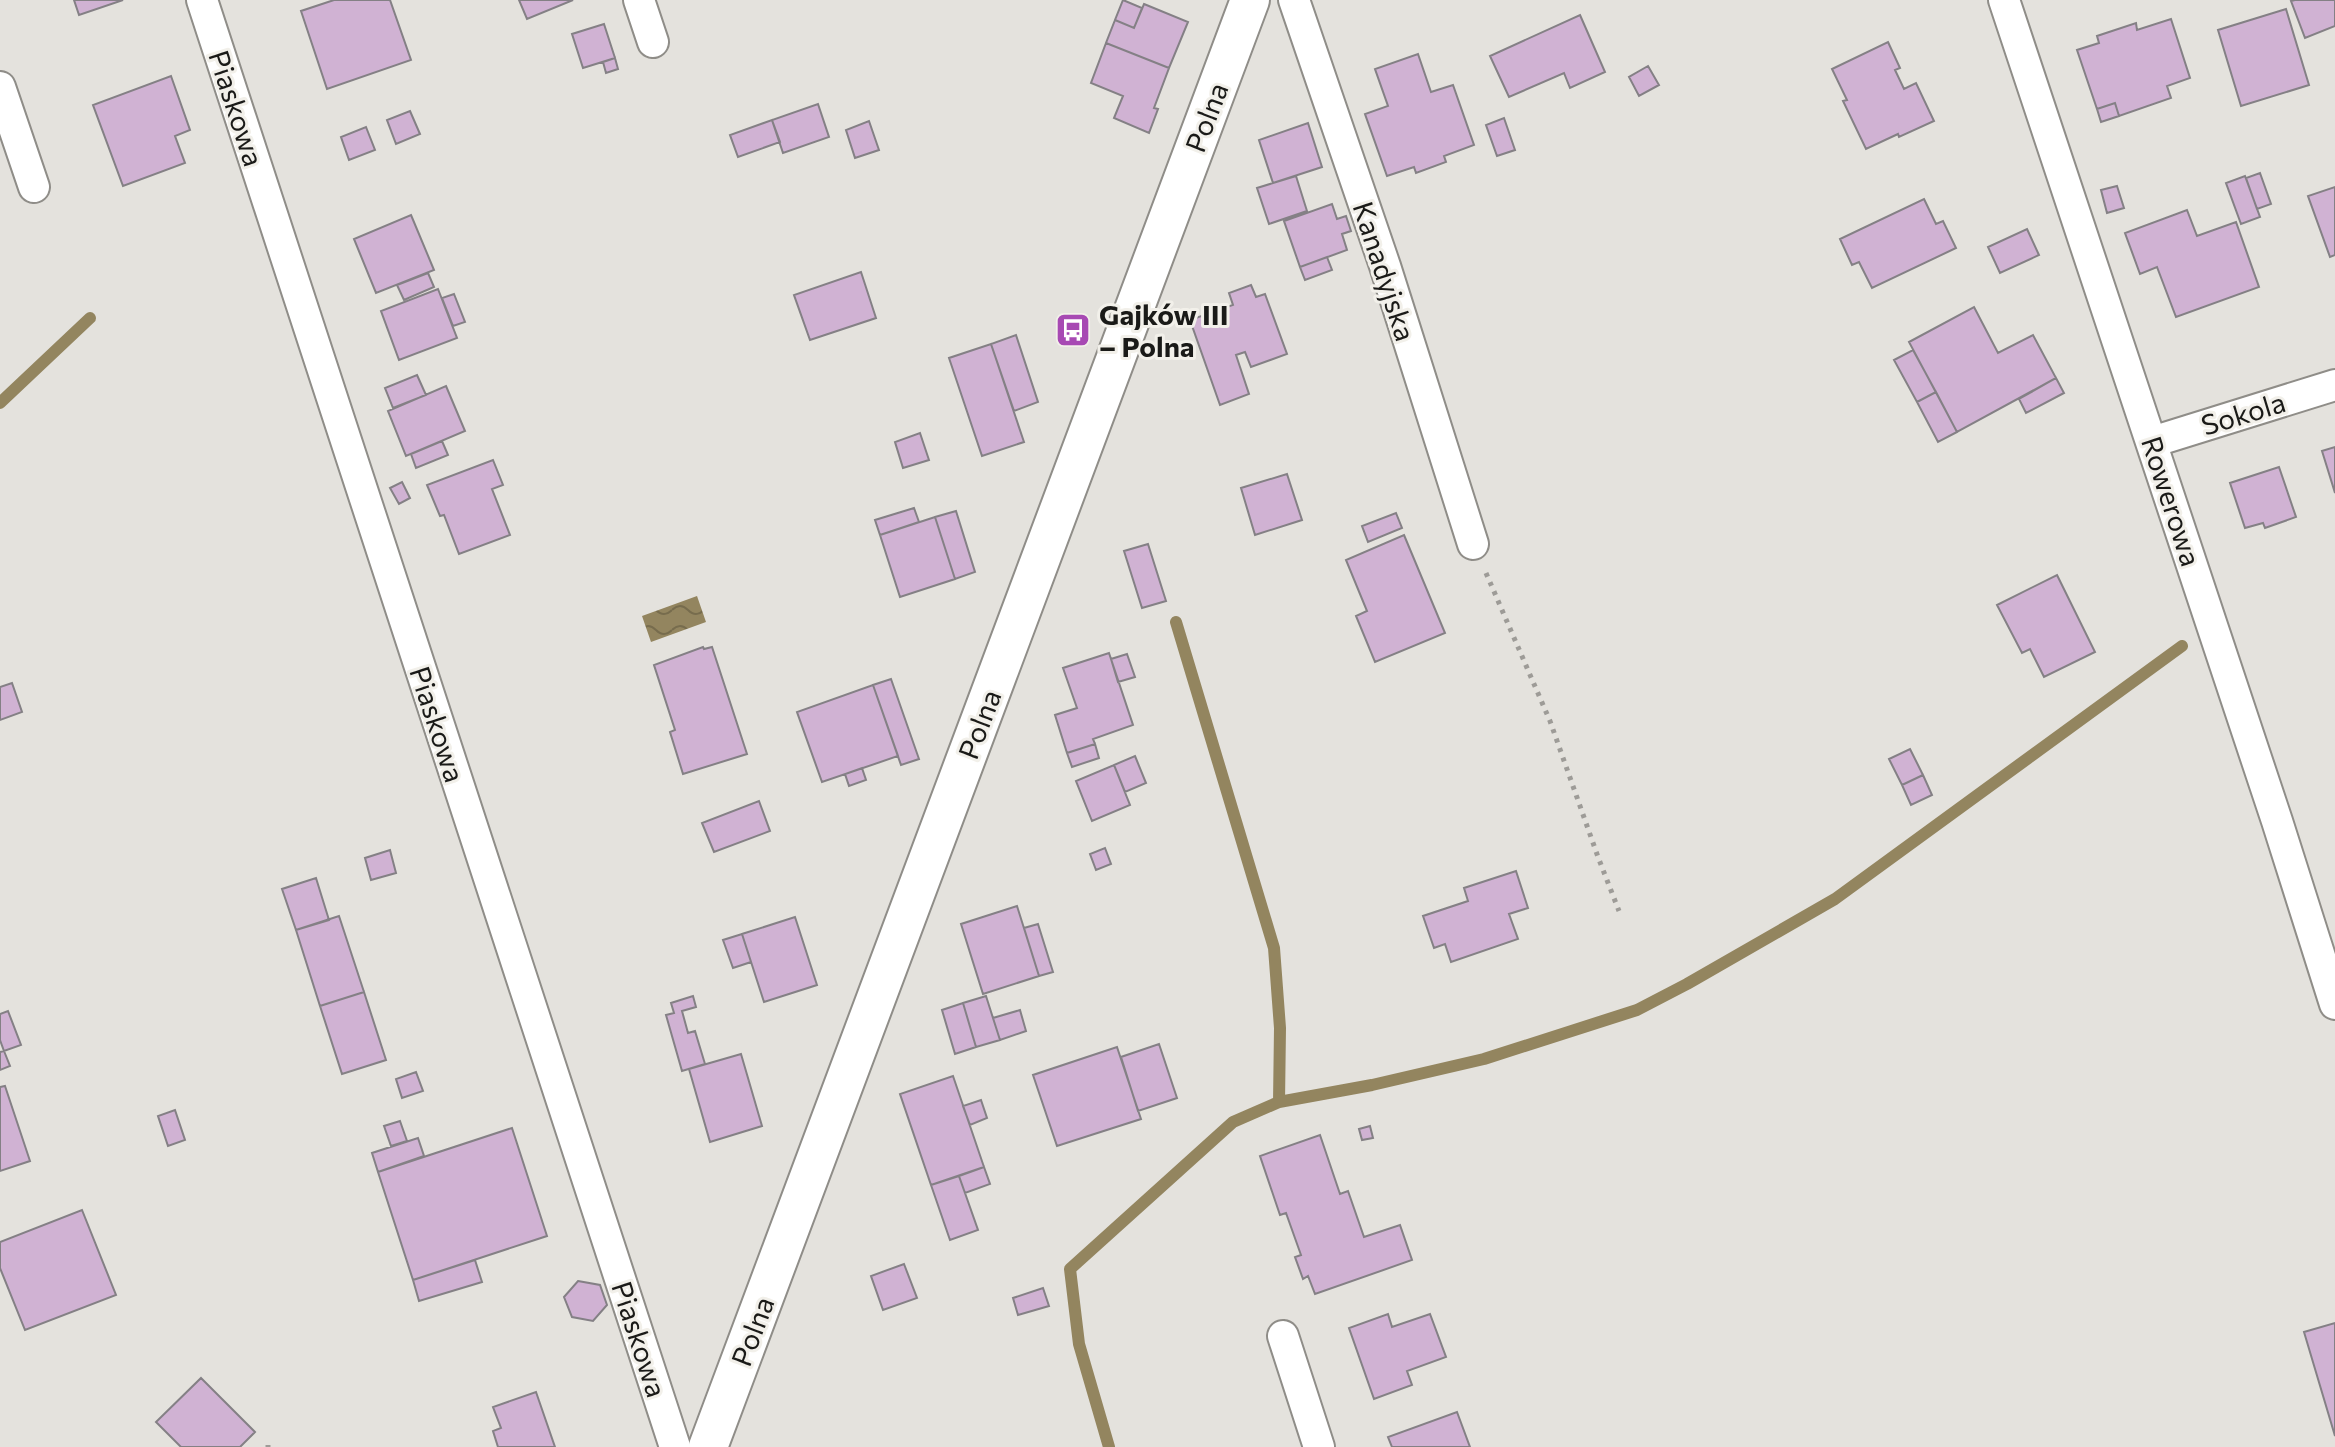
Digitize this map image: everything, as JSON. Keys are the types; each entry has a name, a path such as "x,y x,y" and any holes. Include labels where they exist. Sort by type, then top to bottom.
{"street":[{"name":"Piaskowa","path":"202,0 675,1447"},
{"path":"639,0 653,42"},
{"name":"Polna","path":"708,1447 1250,0"},
{"name":"Kanadyjska","path":"1294,0 1385,266 1473,544"},
{"name":"Rowerowa","path":"2008,1 2335,1004"},
{"path":"0,87 34,187"},
{"name":"Sokola","path":"2152,442 2335,385"},
{"path":"1283,1336 1319,1447"}],"path":[{"path":"1473,544 1550,721 1619,911"}],"water":[{"path":"697,596 706,622 651,642 642,616"}],"building":[{"path":"74,0 123,0 79,15"},
{"path":"334,0 390,0 411,60 327,89 301,11"},
{"path":"519,0 573,0 527,19"},
{"path":"1123,0 1142,8 1134,28 1115,20"},
{"path":"2335,0 2335,26 2305,38 2291,1"},
{"path":"1144,4 1188,22 1169,68 1106,43 1115,20 1134,28"},
{"path":"2286,9 2309,85 2241,106 2218,30"},
{"path":"1580,15 1605,72 1570,88 1564,73 1509,97 1490,56"},
{"path":"2171,19 2190,78 2167,86 2171,98 2119,116 2115,103 2097,109 2077,50 2099,43 2097,36 2136,23 2137,30"},
{"path":"604,24 615,58 583,68 572,34"},
{"path":"1888,42 1900,68 1895,70 1904,89 1916,83 1934,121 1866,149 1832,69"},
{"path":"1106,43 1169,68 1154,108 1158,109 1149,133 1114,118 1123,96 1091,83"},
{"path":"1418,54 1431,92 1453,85 1474,145 1444,156 1446,162 1416,173 1414,167 1387,176 1365,114 1388,106 1375,69"},
{"path":"615,58 618,69 606,73 603,62"},
{"path":"1648,66 1659,85 1639,96 1629,77"},
{"path":"171,76 190,130 175,136 185,163 123,186 93,105"},
{"path":"2115,103 2119,116 2101,122 2097,109"},
{"path":"818,104 829,137 783,153 772,120"},
{"path":"410,111 420,134 396,144 387,120"},
{"path":"1504,118 1515,150 1497,156 1486,125"},
{"path":"772,120 780,142 738,157 730,135"},
{"path":"869,121 879,150 855,158 846,130"},
{"path":"1308,123 1322,167 1273,183 1259,140"},
{"path":"366,127 375,150 349,160 341,137"},
{"path":"2260,173 2271,204 2257,209 2246,178"},
{"path":"1296,176 1307,211 1269,224 1257,188"},
{"path":"2245,176 2260,217 2241,224 2226,183"},
{"path":"2117,186 2124,208 2107,213 2101,190"},
{"path":"2335,187 2335,255 2330,257 2308,196"},
{"path":"1924,199 1936,224 1943,221 1956,248 1872,288 1859,262 1852,265 1840,239"},
{"path":"1332,204 1337,219 1346,216 1351,231 1342,234 1347,250 1300,267 1284,221"},
{"path":"2187,210 2197,236 2236,222 2259,287 2176,317 2157,267 2140,274 2125,233"},
{"path":"411,215 434,270 376,293 354,239"},
{"path":"2027,229 2039,255 2000,273 1988,247"},
{"path":"1327,257 1332,270 1305,280 1300,267"},
{"path":"861,272 876,318 810,340 794,295"},
{"path":"428,273 434,287 404,300 397,285"},
{"path":"1251,285 1256,297 1265,294 1287,354 1251,367 1245,352 1236,355 1249,394 1220,405 1190,320 1233,305 1229,293"},
{"path":"438,289 457,338 399,360 381,311"},
{"path":"454,294 465,322 453,326 442,298"},
{"path":"1974,307 1998,353 2033,335 2056,378 1957,432 1909,342"},
{"path":"1016,335 1038,402 1014,411 991,344"},
{"path":"991,344 1024,442 982,456 949,358"},
{"path":"1913,350 1936,392 1917,402 1894,360"},
{"path":"417,375 426,395 393,408 385,388"},
{"path":"2056,378 2064,393 2026,413 2019,399"},
{"path":"446,386 465,431 406,456 388,411"},
{"path":"1936,392 1957,432 1938,442 1917,402"},
{"path":"920,433 929,460 903,468 895,442"},
{"path":"442,441 448,455 416,468 411,454"},
{"path":"2335,447 2335,493 2322,451"},
{"path":"493,460 503,485 492,489 510,535 459,554 444,515 440,516 427,485"},
{"path":"2279,467 2296,517 2265,528 2263,523 2245,528 2230,483"},
{"path":"1287,474 1302,520 1255,535 1241,488"},
{"path":"402,482 410,498 399,504 390,488"},
{"path":"914,508 919,522 880,535 875,520"},
{"path":"956,511 975,572 955,579 935,517"},
{"path":"1396,513 1402,528 1368,542 1362,526"},
{"path":"935,517 955,579 900,597 880,535"},
{"path":"1404,535 1445,633 1375,662 1356,616 1367,611 1346,560"},
{"path":"1148,544 1166,601 1142,608 1124,551"},
{"path":"2057,575 2095,652 2044,677 2030,649 2022,653 1997,605"},
{"path":"703,647 712,647 747,754 683,774 670,732 675,730 654,665"},
{"path":"1109,653 1133,725 1093,739 1095,744 1067,753 1055,715 1077,708 1063,668"},
{"path":"1127,654 1135,677 1118,682 1111,659"},
{"path":"891,679 919,759 901,765 873,685"},
{"path":"12,683 22,712 0,720 0,687"},
{"path":"873,685 898,756 822,782 797,712"},
{"path":"1095,744 1099,758 1072,767 1067,753"},
{"path":"1910,749 1923,775 1902,785 1889,759"},
{"path":"1135,756 1146,783 1125,792 1114,765"},
{"path":"1114,765 1130,805 1092,821 1076,781"},
{"path":"862,768 866,780 849,786 845,774"},
{"path":"1923,775 1932,795 1911,805 1902,785"},
{"path":"759,801 770,831 714,852 702,823"},
{"path":"1105,848 1111,864 1096,870 1090,854"},
{"path":"390,850 396,873 371,880 365,858"},
{"path":"1516,871 1528,908 1509,914 1518,939 1451,962 1445,944 1434,948 1423,916 1468,901 1464,888"},
{"path":"316,878 329,920 296,930 282,889"},
{"path":"1017,906 1039,976 983,994 961,924"},
{"path":"339,916 364,992 320,1006 296,930"},
{"path":"795,917 817,985 764,1002 742,934"},
{"path":"1038,924 1053,972 1039,976 1024,928"},
{"path":"742,934 751,962 733,968 723,940"},
{"path":"364,992 386,1060 342,1074 320,1006"},
{"path":"693,996 696,1007 682,1011 688,1033 695,1031 705,1064 682,1071 666,1015 674,1013 671,1003"},
{"path":"986,996 1000,1040 976,1047 963,1003"},
{"path":"963,1003 976,1047 955,1054 942,1010"},
{"path":"1020,1010 1026,1031 1000,1040 993,1018"},
{"path":"8,1011 21,1045 4,1051 0,1040 0,1014"},
{"path":"1159,1044 1177,1098 1138,1111 1121,1057"},
{"path":"1117,1047 1141,1119 1057,1146 1033,1075"},
{"path":"4,1051 10,1066 0,1070 0,1052"},
{"path":"741,1054 762,1126 710,1142 689,1069"},
{"path":"416,1072 423,1091 402,1098 396,1079"},
{"path":"953,1076 984,1167 931,1185 900,1094"},
{"path":"5,1086 30,1161 0,1171 0,1087"},
{"path":"981,1100 987,1118 970,1125 963,1106"},
{"path":"175,1110 185,1140 168,1146 158,1116"},
{"path":"400,1121 407,1141 391,1146 384,1126"},
{"path":"1370,1126 1373,1138 1362,1140 1359,1129"},
{"path":"512,1128 547,1236 413,1280 378,1172"},
{"path":"1320,1135 1340,1194 1348,1191 1364,1237 1400,1225 1412,1260 1315,1294 1308,1276 1303,1279 1295,1257 1301,1255 1286,1213 1280,1215 1260,1156"},
{"path":"418,1138 424,1156 378,1172 372,1153"},
{"path":"984,1167 990,1184 965,1193 959,1176"},
{"path":"959,1176 978,1230 950,1240 931,1185"},
{"path":"82,1210 116,1295 25,1330 0,1268 0,1242"},
{"path":"475,1260 482,1282 419,1301 413,1280"},
{"path":"904,1264 917,1298 883,1310 871,1276"},
{"path":"578,1281 600,1285 607,1305 593,1321 572,1317 564,1297"},
{"path":"1043,1288 1049,1306 1018,1315 1013,1298"},
{"path":"1388,1314 1392,1327 1430,1314 1446,1357 1407,1371 1412,1385 1374,1399 1349,1328"},
{"path":"2335,1323 2335,1436 2304,1332"},
{"path":"201,1378 255,1432 240,1447 181,1447 156,1422"},
{"path":"536,1392 555,1447 498,1447 493,1431 501,1428 493,1407"},
{"path":"1457,1412 1470,1447 1392,1447 1388,1437"}],"waterway":[{"path":"0,403 90,318"},
{"path":"1176,622 1274,948 1280,1028 1279,1102"},
{"path":"1109,1447 1079,1344 1070,1269 1233,1122 1279,1102 1372,1085 1484,1059 1637,1010 1835,899 2182,646"}],"place":[{"name":"Gajków III – Polna","path":"1073,330"}]}
